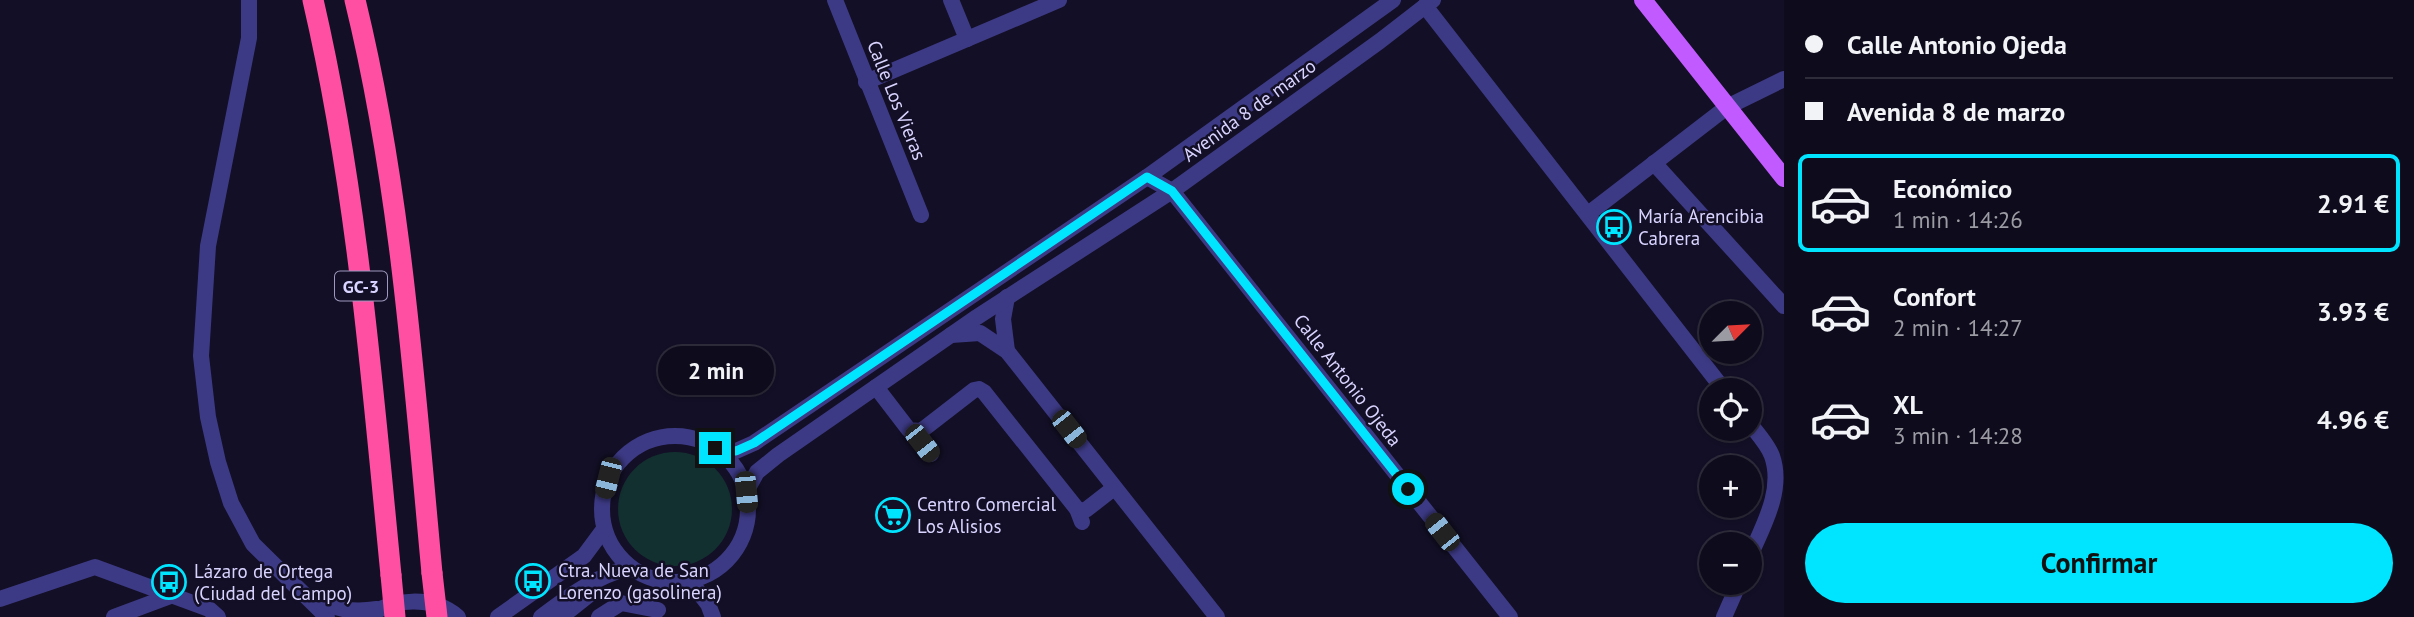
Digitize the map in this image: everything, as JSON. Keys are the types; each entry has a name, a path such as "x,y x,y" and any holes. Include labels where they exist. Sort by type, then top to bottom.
{"highway":[{"name":"GC-3","path":"313,0 350,192 391,575 380,615"},
{"name":"GC-3","path":"355,0 368,52 391,180 407,309 437,617"}],"main road":[{"path":"1643,2 1784,178"}],"street":[{"path":"249,0 249,38 208,246 201,356 208,417 231,503 253,544 327,617"},
{"name":"Calle Los Vieras","path":"835,0 921,215"},
{"path":"951,0 967,39"},
{"path":"866,82 1059,0"},
{"name":"Avenida 8 de marzo","path":"715,448 736,451 754,443 1147,177 1393,0"},
{"path":"1429,3 1715,378"},
{"name":"Avenida 8 de marzo","path":"746,492 757,472 778,455 974,319 1172,191 1429,3"},
{"path":"1588,214 1727,107 1784,79"},
{"path":"1654,163 1784,306"},
{"name":"Calle Antonio Ojeda","path":"1147,177 1172,191 1510,617"},
{"path":"1007,297 1003,319 1007,351"},
{"path":"951,335 980,333 1007,351 1217,617"},
{"path":"876,387 909,430 914,431 920,431 974,390 984,392 1080,517 1114,488"},
{"path":"914,431 931,454"},
{"path":"667,436 692,438 715,448 729,460 740,475 746,492 748,515 743,537 731,556 714,571 690,581 671,583 633,570 614,550 604,528 601,503 608,478 622,458 643,443 667,436"},
{"path":"1760,532 1775,498 1777,482 1772,453 1762,440"},
{"path":"498,617 584,556 604,528"},
{"path":"0,599 94,567 209,609 218,617"},
{"path":"561,617 593,592 633,570"},
{"path":"541,617 581,587 605,574 633,570"},
{"path":"710,611 714,571"},
{"path":"653,579 651,590 659,614"},
{"path":"690,581 710,611"},
{"path":"591,617 593,592"},
{"path":"114,617 173,595"},
{"path":"306,595 333,607 380,615 402,602 427,602 451,611 458,617"},
{"path":"1724,617 1734,595"},
{"path":"599,617 621,603 659,614"}],"green space":[{"path":"675,452 697,457 715,469 727,487 732,509 727,531 715,549 697,561 675,566 653,561 635,549 623,531 618,509 623,487 635,469 653,457"}],"place":[{"name":"María Arencibia Cabrera","path":"1614,227"},
{"name":"Centro Comercial Los Alisios","path":"893,515"},
{"name":"Ctra. Nueva de San Lorenzo (gasolinera)","path":"533,581"},
{"name":"Lázaro de Ortega (Ciudad del Campo)","path":"169,582"}],"route":[{"path":"715,448 736,451 754,443 1147,177 1172,191 1408,489"}]}
